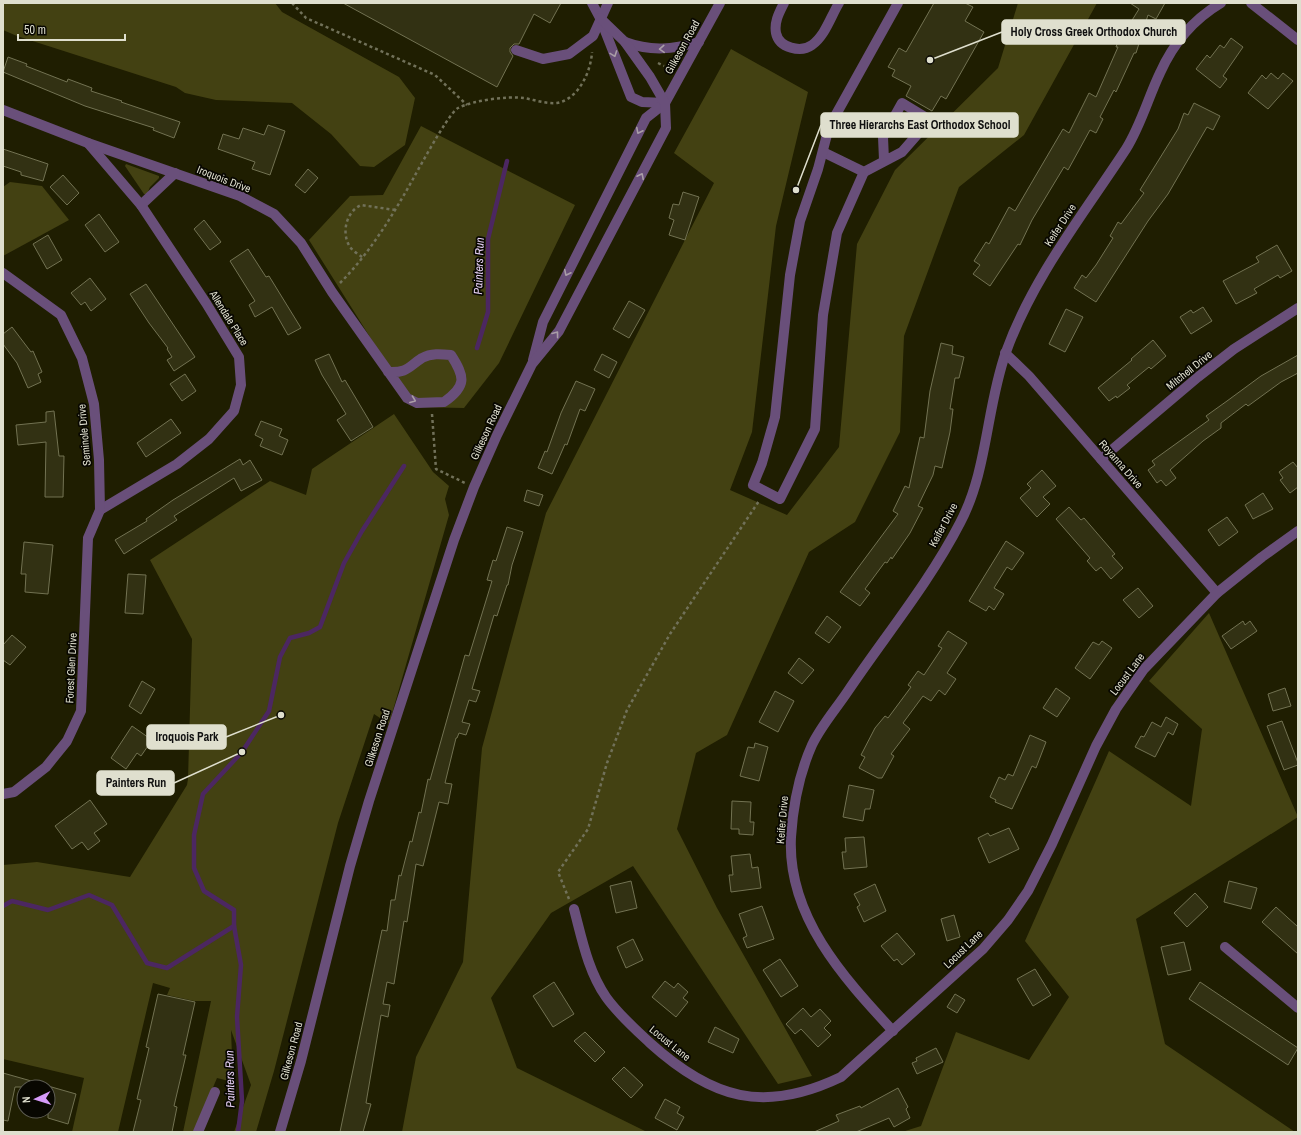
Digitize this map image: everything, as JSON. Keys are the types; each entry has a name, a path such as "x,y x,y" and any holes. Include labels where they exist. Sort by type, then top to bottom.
{"street":[{"path":"592,3 600,18 631,97 642,102 665,103"},
{"path":"516,50 543,59 569,54 593,36 608,3"},
{"name":"Gilkeson Road","path":"280,1132 301,1061 350,866 367,808 454,540 474,487 497,435 532,364 543,322 584,238 646,118 665,103 720,3"},
{"path":"784,3 777,15 776,35 784,44 793,48 801,49 811,46 819,38 839,3"},
{"path":"884,160 883,137 902,103 930,120 902,152 884,160 864,172 837,233 823,315 815,429 780,498 753,485 762,463 775,418 790,275 800,221 830,127 898,3"},
{"name":"Keifer Drive","path":"893,1031 854,988 826,950 804,909 793,876 792,862 791,840 796,794 812,744 930,573 961,522 980,472 994,390 1005,354 1018,322 1043,273 1128,146 1144,114 1160,71 1179,39 1206,12 1221,3"},
{"path":"1251,3 1298,40"},
{"path":"600,18 625,42 650,77 665,103"},
{"path":"625,42 644,48 663,50 699,42"},
{"name":"Gilkeson Road","path":"532,364 559,330 666,128 665,103"},
{"name":"Iroquois Drive","path":"3,110 88,143 240,196 274,214 301,243 332,292 407,398 417,403 431,404"},
{"name":"Allendale Place","path":"88,143 141,205 206,303 239,357 241,386 234,411 208,439 176,464 100,510"},
{"path":"823,152 864,172"},
{"path":"141,205 175,173"},
{"name":"Seminole Drive","path":"3,273 61,314 82,358 94,404 99,460 100,510"},
{"name":"Mitchell Drive","path":"1101,459 1198,377 1234,349 1298,308"},
{"path":"388,372 398,373 412,367 423,358 430,356 438,354 451,355 460,369 462,380 460,388 444,402 431,404"},
{"name":"Royanna Drive","path":"1005,354 1028,376 1217,593"},
{"name":"Forest Glen Drive","path":"3,794 14,792 46,767 67,741 81,711 88,538 100,510"},
{"name":"Locust Lane","path":"574,909 586,957 606,997 632,1027 664,1055 701,1081 727,1093 756,1097 785,1097 818,1088 841,1077 983,949 1008,920 1028,891 1052,844 1096,746 1116,709 1144,669 1217,593 1262,557 1298,532"},
{"path":"1225,947 1298,1008"},
{"path":"198,1132 215,1092"}],"path":[{"path":"292,3 306,18 436,75 467,105"},
{"path":"332,292 354,269 395,210 451,115 457,108 476,102 512,98 558,103 573,94 586,78 592,61 593,36"},
{"path":"656,67 660,59"},
{"path":"658,63 664,66"},
{"path":"362,257 351,248 348,243 346,222 348,217 361,205 395,210"},
{"path":"431,404 436,469 474,487"},
{"path":"574,909 558,872 588,829 607,763 627,710 670,634 765,492"}],"shaded area":[{"path":"3,3 275,3 282,12 399,77 415,98 405,145 374,167 360,166 331,134 292,103 216,100 185,93 176,87 17,36 3,30"},
{"path":"1018,3 1097,3 1024,135 959,187 904,336 900,432 855,522 809,552 727,735 696,753 677,829 717,908 812,1076 778,1084 633,866 551,913 491,998 517,1068 647,1132 402,1132 416,1057 463,962 482,748 546,513 714,183 674,153 731,49 808,92 776,226 752,432 730,490 787,515 839,447 857,244 895,170 998,68"},
{"path":"421,126 575,205 499,363 464,408 414,407 309,240 350,196 383,195"},
{"path":"126,164 159,176 159,178 150,187 147,194 144,194 125,166"},
{"path":"10,182 42,186 69,220 3,256 3,187"},
{"path":"394,414 433,472 449,486 445,499 449,515 389,724 374,714 338,823 274,1071 256,1132 234,1132 251,1085 231,1030 233,1082 217,1078 194,1132 183,1132 211,1001 194,1001 167,995 170,988 153,983 118,1132 72,1132 84,1078 3,1059 3,865 37,862 130,877 187,785 188,779 192,639 150,560 270,481 306,495 312,469"},
{"path":"1209,613 1298,817 1136,919 1165,1044 1295,1132 902,1132 921,1126 956,1032 1029,1060 1069,997 1025,941 1109,751 1191,806 1202,729 1149,681"}],"building":[{"path":"343,3 561,3 550,23 534,14 519,44 514,44 510,48 510,52 513,56 497,87"},
{"path":"934,3 965,3 973,7 965,21 984,32 946,99 941,96 932,111 906,96 911,86 892,76 895,70 888,67 899,48 906,52"},
{"path":"1130,3 1165,3 1156,19 1148,15 1136,53 1134,53 1116,92 1114,90 1100,117 1103,119 1096,133 1090,130 1068,170 1064,167 1032,220 1020,245 1018,244 990,286 973,274 980,265 974,261 986,242 989,244 1009,207 1015,211 1063,129 1069,133 1089,93 1096,97 1118,47 1116,47 1122,29 1126,30 1139,9"},
{"path":"1231,38 1243,47 1223,76 1227,79 1220,88 1196,69 1207,55 1210,58 1220,45 1224,48"},
{"path":"8,57 27,64 26,66 67,82 68,79 92,88 91,91 180,122 174,138 153,130 154,128 85,106 3,72"},
{"path":"1271,73 1278,79 1283,73 1293,81 1268,109 1248,93 1262,75 1266,79"},
{"path":"1194,103 1220,116 1213,130 1207,127 1168,194 1148,221 1096,302 1074,288 1082,275 1086,278 1096,265 1113,238 1110,236 1118,222 1121,224 1144,193 1140,190 1178,129 1184,113 1188,115"},
{"path":"268,125 285,131 270,175 252,169 255,162 218,149 223,134 239,139 243,128 264,135"},
{"path":"3,149 48,164 43,181 21,175 21,172 3,166"},
{"path":"308,169 318,178 305,193 295,185"},
{"path":"63,175 79,193 67,205 50,187"},
{"path":"683,192 699,197 685,240 669,235 674,220 669,218 673,204 679,205"},
{"path":"99,214 119,242 105,252 85,225"},
{"path":"204,220 221,242 210,250 194,229"},
{"path":"48,235 62,260 47,269 33,244"},
{"path":"1277,245 1292,271 1280,278 1278,275 1254,289 1257,293 1236,304 1223,281 1259,262 1256,257"},
{"path":"248,249 266,277 269,276 301,328 288,335 272,307 255,317 249,305 255,301 230,261"},
{"path":"90,278 106,299 91,311 85,302 81,305 71,293"},
{"path":"146,284 195,357 174,371 167,360 172,357 167,349 168,348 130,294"},
{"path":"629,301 645,310 629,338 613,329"},
{"path":"1203,307 1212,321 1191,334 1180,317 1191,310 1193,313"},
{"path":"1066,309 1083,317 1065,352 1049,344"},
{"path":"12,327 31,352 33,351 42,372 38,374 41,382 28,388 17,363 3,344 3,334"},
{"path":"1153,340 1166,356 1151,369 1149,367 1127,385 1130,388 1117,398 1116,396 1109,401 1098,388 1132,360 1131,359"},
{"path":"941,343 953,346 952,354 964,357 959,378 955,378 950,409 953,409 950,432 942,468 935,466 933,475 918,506 923,508 910,533 892,559 891,557 887,563 885,562 865,589 870,593 860,606 840,592 898,514 893,511 905,486 909,488 920,437 924,438 930,391"},
{"path":"329,354 342,382 345,380 373,427 351,441 337,420 346,414 322,375 315,360"},
{"path":"602,354 617,362 609,378 594,370"},
{"path":"1298,355 1298,373 1281,382 1248,406 1246,404 1221,423 1221,428 1203,441 1170,470 1176,478 1166,486 1161,480 1157,483 1148,470 1155,465 1152,461 1209,420 1206,416 1261,376"},
{"path":"185,374 196,391 182,401 170,384"},
{"path":"576,381 595,389 585,411 580,409 567,445 565,444 552,474 538,468 545,451 547,452 561,413"},
{"path":"54,411 59,456 64,456 63,497 45,497 46,442 18,445 16,425 46,422 46,412"},
{"path":"171,419 181,433 146,457 137,443"},
{"path":"261,421 282,429 279,436 288,440 282,455 260,446 263,439 255,435"},
{"path":"240,459 243,465 250,460 262,480 241,491 234,478 174,516 177,520 124,554 115,540 147,521 146,519 173,500"},
{"path":"1293,462 1298,468 1298,487 1290,493 1280,480 1283,478 1279,472"},
{"path":"1042,470 1056,486 1043,497 1050,504 1037,517 1020,498 1031,488 1027,484"},
{"path":"527,490 543,495 539,506 524,501"},
{"path":"1263,493 1273,509 1253,519 1245,505"},
{"path":"1069,507 1081,520 1084,518 1115,554 1112,556 1123,568 1111,579 1101,567 1096,571 1087,561 1090,558 1056,519"},
{"path":"1227,517 1238,532 1219,546 1208,530"},
{"path":"507,527 523,532 512,565 508,585 497,616 494,615 472,689 480,691 476,702 469,700 462,722 470,724 466,735 459,733 456,738 445,783 452,784 448,804 439,802 423,866 416,864 407,922 404,921 394,984 387,982 383,1004 390,1005 388,1017 381,1015 366,1103 371,1104 363,1132 340,1132 382,930 387,931 391,900 395,900 399,875 401,876 410,841 412,842 419,812 421,813 428,779 430,780 465,655 469,656 492,581 487,580 493,560 496,561"},
{"path":"1006,541 1024,553 1012,570 1007,567 994,588 1004,594 994,610 989,606 986,611 969,601"},
{"path":"24,542 53,545 48,594 25,592 26,574 21,574"},
{"path":"128,574 146,575 143,614 125,613"},
{"path":"1138,588 1153,606 1139,618 1123,600"},
{"path":"827,616 841,627 829,643 815,633"},
{"path":"1243,621 1245,625 1250,621 1257,631 1231,649 1222,636"},
{"path":"948,631 967,643 947,673 956,679 945,695 939,690 931,701 923,696 903,723 910,729 891,754 894,756 882,778 878,778 859,768 865,757 861,755 875,728 885,716 888,718 911,687 908,685 918,671 924,675 942,648 938,646"},
{"path":"12,635 26,647 10,665 3,660 3,645"},
{"path":"1102,641 1112,648 1090,679 1075,668 1093,642 1099,645"},
{"path":"799,658 814,670 802,684 788,673"},
{"path":"142,681 155,689 141,714 129,706"},
{"path":"1056,688 1070,698 1057,717 1043,708"},
{"path":"1285,688 1291,706 1273,711 1268,694"},
{"path":"775,691 794,701 778,732 759,722"},
{"path":"1166,717 1178,724 1173,735 1168,732 1155,757 1135,747 1141,736 1144,737 1152,722 1161,727"},
{"path":"1282,721 1298,763 1298,765 1284,770 1267,726"},
{"path":"132,726 152,740 141,756 137,753 126,769 111,758"},
{"path":"1030,735 1046,742 1036,768 1032,766 1012,809 995,802 996,800 990,797 999,777 1005,780 1008,774 1013,776"},
{"path":"755,743 768,747 759,781 740,776 748,747 754,748"},
{"path":"849,785 874,790 870,809 865,809 863,821 843,817"},
{"path":"90,800 107,824 94,833 100,841 88,850 82,842 72,849 55,826"},
{"path":"732,801 751,802 750,822 754,822 753,835 739,834 739,829 731,829"},
{"path":"1009,828 1019,849 989,863 978,838 988,833 990,836"},
{"path":"864,837 867,867 844,869 842,852 846,852 845,838"},
{"path":"750,854 752,868 758,867 761,888 731,892 729,875 733,875 731,856"},
{"path":"631,881 637,908 616,913 610,886"},
{"path":"1229,881 1257,888 1251,909 1224,902"},
{"path":"875,884 886,911 864,922 857,907 860,905 854,894"},
{"path":"1195,893 1208,907 1187,927 1174,913"},
{"path":"762,906 774,939 747,948 743,938 747,936 739,914"},
{"path":"1276,907 1298,927 1298,954 1262,922"},
{"path":"954,915 960,937 947,941 941,919"},
{"path":"897,933 915,954 902,965 897,959 894,961 881,946"},
{"path":"633,939 643,960 626,968 617,947"},
{"path":"1184,942 1191,970 1168,975 1161,947"},
{"path":"780,959 798,986 781,997 763,970"},
{"path":"1035,969 1051,995 1033,1006 1017,979"},
{"path":"665,981 674,988 678,983 688,992 683,998 688,1002 676,1017 652,997"},
{"path":"554,982 574,1014 553,1027 533,996"},
{"path":"1200,982 1298,1048 1288,1065 1189,999"},
{"path":"158,994 195,1002 183,1055 186,1055 174,1106 177,1107 172,1132 133,1132 141,1100 137,1099 149,1048 146,1047"},
{"path":"955,994 965,1000 957,1013 947,1007"},
{"path":"803,1008 811,1017 820,1009 831,1021 824,1028 831,1035 818,1047 801,1029 795,1034 786,1024"},
{"path":"715,1027 739,1039 733,1053 708,1042"},
{"path":"585,1032 605,1052 595,1062 574,1041"},
{"path":"936,1048 943,1062 917,1074 912,1063 917,1061 916,1058"},
{"path":"624,1067 643,1085 631,1098 612,1079"},
{"path":"3,1073 24,1079 16,1079 16,1087 8,1121 3,1120"},
{"path":"56,1088 76,1094 68,1124 51,1119 56,1119"},
{"path":"898,1088 908,1107 906,1109 910,1118 894,1127 889,1118 856,1132 814,1132 839,1121 836,1115 860,1106 861,1108"},
{"path":"665,1099 680,1107 677,1113 684,1117 677,1130 655,1118"}],"waterway":[{"name":"Painters Run","path":"477,348 488,312 488,239 507,161"},
{"name":"Painters Run","path":"238,1132 242,1101 237,1017 241,965 234,926 234,910 204,891 194,868 194,835 203,794 242,752 269,711 280,657 290,638 309,633 320,627 344,563 362,531 404,466"},
{"path":"3,906 12,901 48,910 89,895 112,905 147,963 167,968 234,926"}],"place":[{"name":"Holy Cross Greek Orthodox Church","path":"930,60"},
{"name":"Three Hierarchs East Orthodox School","path":"796,190"},
{"name":"Iroquois Park","path":"281,715"},
{"name":"Painters Run","path":"242,752"}]}
